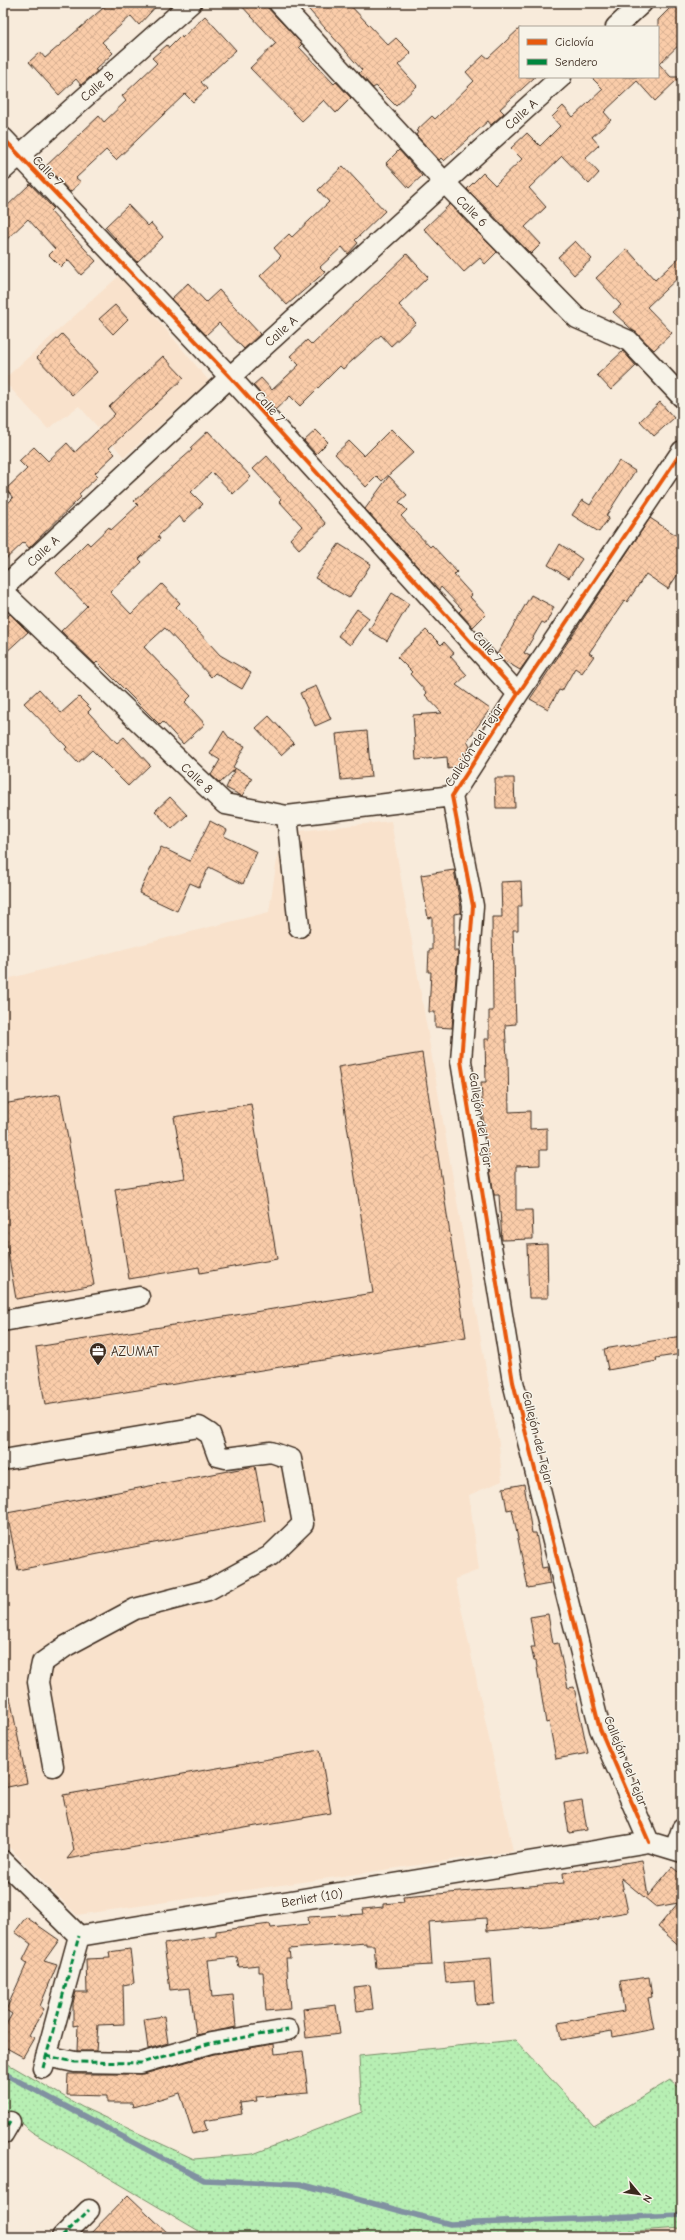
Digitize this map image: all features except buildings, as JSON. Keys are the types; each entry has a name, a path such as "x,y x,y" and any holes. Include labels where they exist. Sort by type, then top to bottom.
{"street":[{"name":"Calle B","path":"3,170 191,3"},
{"name":"Calle 6","path":"279,3 445,183 578,318 629,341 682,397"},
{"path":"617,26 642,3"},
{"name":"Calle A","path":"3,588 230,377 560,78"},
{"name":"Calle 7","path":"3,138 230,377 518,694"},
{"name":"Callejón del Tejar","path":"649,1842 600,1729 514,1382 461,1061 473,906 452,796 518,694 682,451"},
{"name":"Calle 8","path":"3,592 225,804 287,816 452,796"},
{"path":"287,816 299,927"},
{"path":"3,1321 139,1297"},
{"path":"3,1460 199,1427 210,1434 218,1456 226,1458 272,1452 291,1459 303,1524 270,1556 208,1590 135,1609 66,1646 42,1663 38,1682 53,1766"},
{"path":"649,1842 679,1851 682,1829"},
{"name":"Berliet (10)","path":"79,1936 649,1842"},
{"path":"3,1861 79,1936 45,2062 141,2062 211,2043 288,2030"},
{"path":"62,2237 88,2210"}],"shaded area":[{"path":"120,275 209,381 124,457 79,406 48,429 3,380"},
{"path":"391,821 499,1444 502,1481 469,1495 479,1570 455,1579 513,1851 77,1915 3,1841 3,980 269,912 281,833"},
{"path":"682,2228 682,2237 542,2237"}],"green space":[{"path":"515,2040 594,2126 670,2080 682,2090 682,2228 542,2237 209,2237 32,2132 3,2109 3,2061 82,2107 194,2159 253,2154 362,2112 359,2056"}],"waterway":[{"path":"3,2073 204,2180 300,2184 450,2224 682,2215"}],"marked path":[{"path":"43,2068 79,1936"},
{"path":"46,2056 75,2062 141,2063 211,2043 288,2030"},
{"path":"3,2134 10,2122"},
{"path":"62,2237 89,2210"}],"cycle path":[{"path":"3,138 230,377 518,694"},
{"path":"649,1842 600,1729 513,1382 461,1061 473,906 452,796 518,694 682,451"}],"place":[{"name":"AZUMAT","path":"98,1366"}]}
